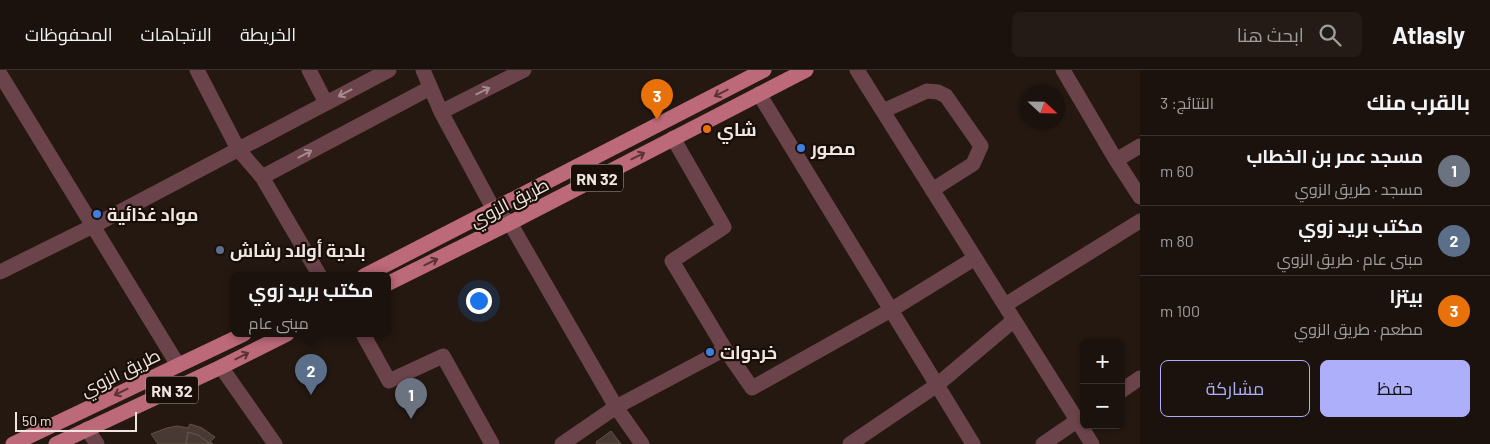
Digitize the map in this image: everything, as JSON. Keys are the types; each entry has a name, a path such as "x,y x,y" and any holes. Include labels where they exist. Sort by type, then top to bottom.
{"main road":[{"name":"طريق الزوي","path":"372,272 764,70"},
{"name":"طريق الزوي","path":"391,282 806,70"},
{"name":"طريق الزوي","path":"14,444 238,337"},
{"name":"RN 32","path":"56,444 281,337"}],"street":[{"path":"197,70 238,149 262,177 318,272"},
{"path":"308,70 326,103"},
{"path":"0,272 93,226 388,70"},
{"path":"423,70 442,112 494,210 510,222 616,407 642,444"},
{"path":"442,112 524,70"},
{"path":"857,70 1014,320 1080,418 1043,444"},
{"path":"1063,70 1140,197"},
{"path":"0,74 178,365"},
{"path":"262,177 430,88"},
{"path":"883,111 927,91 938,92 946,96 981,146 974,164 932,190"},
{"path":"759,94 973,444"},
{"path":"673,138 724,227 672,261 725,349 752,388 891,310 975,258"},
{"path":"1116,160 1140,146"},
{"path":"1005,305 1140,221"},
{"path":"850,444 937,385 1014,320"},
{"path":"365,337 389,381 443,356 492,444"},
{"path":"562,444 616,407 725,349"},
{"path":"221,367 275,444"},
{"path":"1125,388 1140,378"},
{"path":"87,429 97,444"},
{"path":"1085,429 1092,444"}],"building":[{"path":"190,424 202,428 215,437 209,443 198,435 188,432 186,444 158,444 151,434 177,426 188,428"},
{"path":"611,431 621,444 597,444 596,442"},
{"path":"188,432 198,435 213,444 186,444"}],"place":[{"name":"بيتزا","path":"657,120"},
{"name":"شاي","path":"707,129"},
{"name":"مصور","path":"801,148"},
{"name":"مواد غذائية","path":"97,214"},
{"name":"بلدية أولاد رشاش","path":"220,250"},
{"name":"خردوات","path":"710,352"},
{"name":"مكتب بريد زوي","path":"311,395"},
{"name":"مسجد عمر بن الخطاب","path":"411,419"}]}
